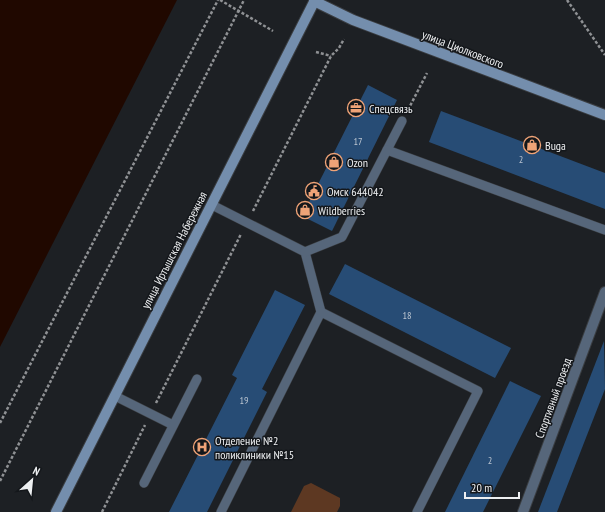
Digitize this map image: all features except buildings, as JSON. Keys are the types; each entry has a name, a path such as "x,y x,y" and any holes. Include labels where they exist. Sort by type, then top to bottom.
{"main road":[{"name":"улица Циолковского","path":"314,0 367,26 605,115"},
{"name":"улица Иртышская Набережная","path":"56,512 314,0"}],"street":[{"name":"Спортивный проезд","path":"523,512 605,292"}],"lane":[{"path":"305,252 342,237 402,121"},
{"path":"387,150 605,230"},
{"path":"212,205 305,252 321,312 221,512"},
{"path":"321,312 478,391 417,512"},
{"path":"144,483 197,378"},
{"path":"115,396 173,426"}],"path":[{"path":"0,423 219,0 273,31"},
{"path":"0,480 244,0"},
{"path":"567,0 605,55"},
{"path":"102,512 331,56 339,48 344,39"},
{"path":"316,52 331,56"},
{"path":"402,121 426,73"}],"shaded area":[{"path":"0,0 177,0 0,347"},
{"path":"311,483 340,498 340,506 337,512 291,512 304,486"}],"place":[{"name":"Спецсвязь","path":"356,108"},
{"name":"Buga","path":"532,145"},
{"name":"Ozon","path":"334,162"},
{"name":"Омск 644042","path":"314,191"},
{"name":"Wildberries","path":"305,210"},
{"name":"Отделение №2 поликлиники №15","path":"202,447"}]}
